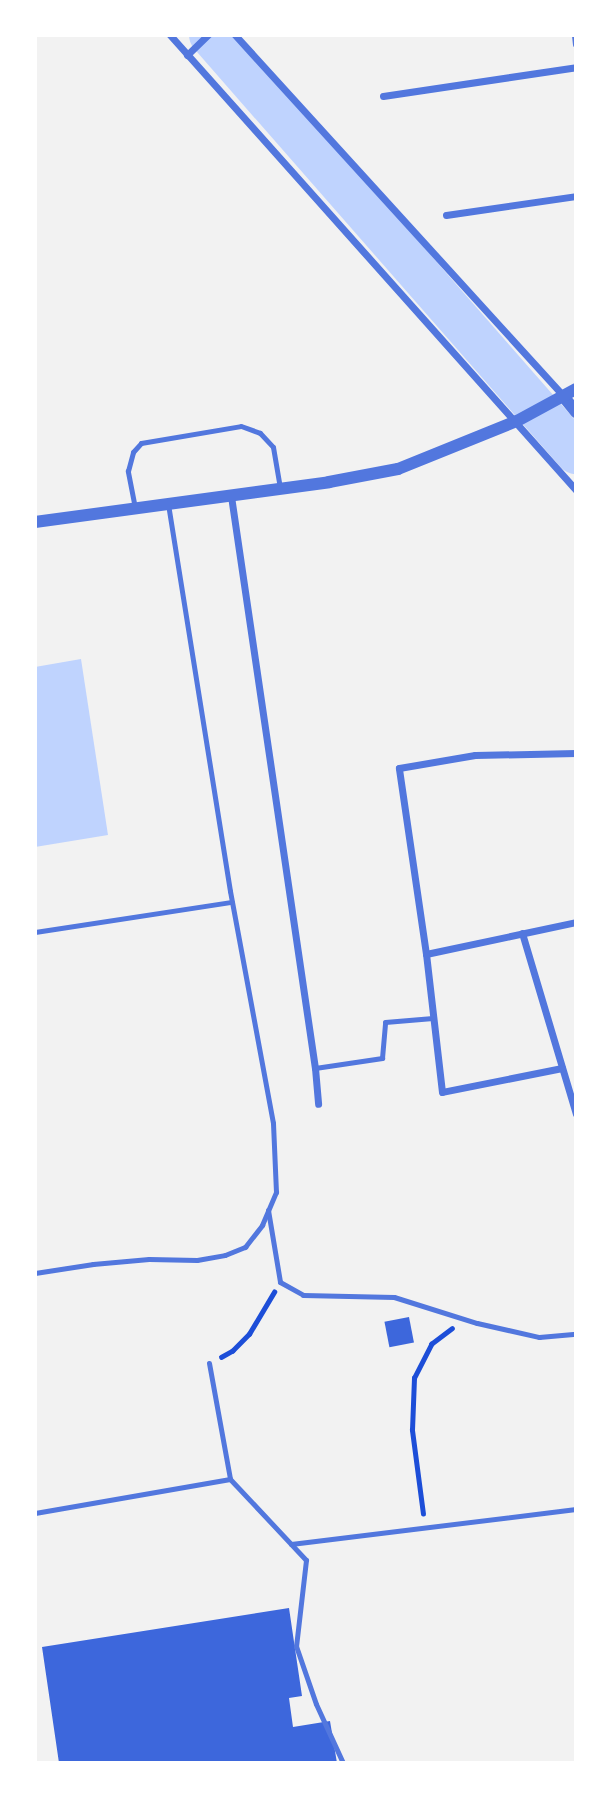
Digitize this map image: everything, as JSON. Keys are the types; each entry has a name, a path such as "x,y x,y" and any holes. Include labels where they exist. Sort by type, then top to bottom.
{"street":[{"path":"170,35 520,419 576,490"},
{"path":"187,55 208,35"},
{"path":"235,35 557,399 576,412"},
{"path":"575,35 576,44"},
{"path":"383,96 576,67"},
{"path":"446,215 576,196"},
{"path":"35,522 231,496 398,469 520,419 576,389"},
{"path":"231,496 315,1068 318,1104"},
{"path":"562,1068 442,1092 426,954 399,768 475,755 576,753"},
{"path":"426,954 576,922"},
{"path":"522,933 576,1114"}],"lane":[{"path":"135,508 128,471 133,453 141,443 240,426 260,433 273,447 279,488"},
{"path":"35,1273 93,1264 149,1259 197,1260 225,1255 244,1247 262,1225 276,1192 273,1123 232,902 167,505"},
{"path":"35,932 232,902"},
{"path":"315,1068 382,1058 385,1022 433,1018"},
{"path":"268,1210 280,1282 303,1295 394,1297 477,1323 539,1337 576,1334"},
{"path":"209,1363 230,1479 306,1560 296,1646 316,1704 343,1763"},
{"path":"35,1513 230,1479"},
{"path":"290,1544 576,1509"}],"path":[{"path":"209,1363 232,1352 249,1334 280,1282"},
{"path":"425,1527 412,1430 414,1378 431,1344 453,1328 477,1323"}],"water":[{"path":"81,659 108,835 35,847 35,667"}],"building":[{"path":"409,1317 414,1343 389,1347 384,1322"},
{"path":"289,1608 302,1696 289,1698 293,1727 330,1721 337,1763 59,1763 42,1647"}],"waterway":[{"path":"210,35 576,453"}]}
